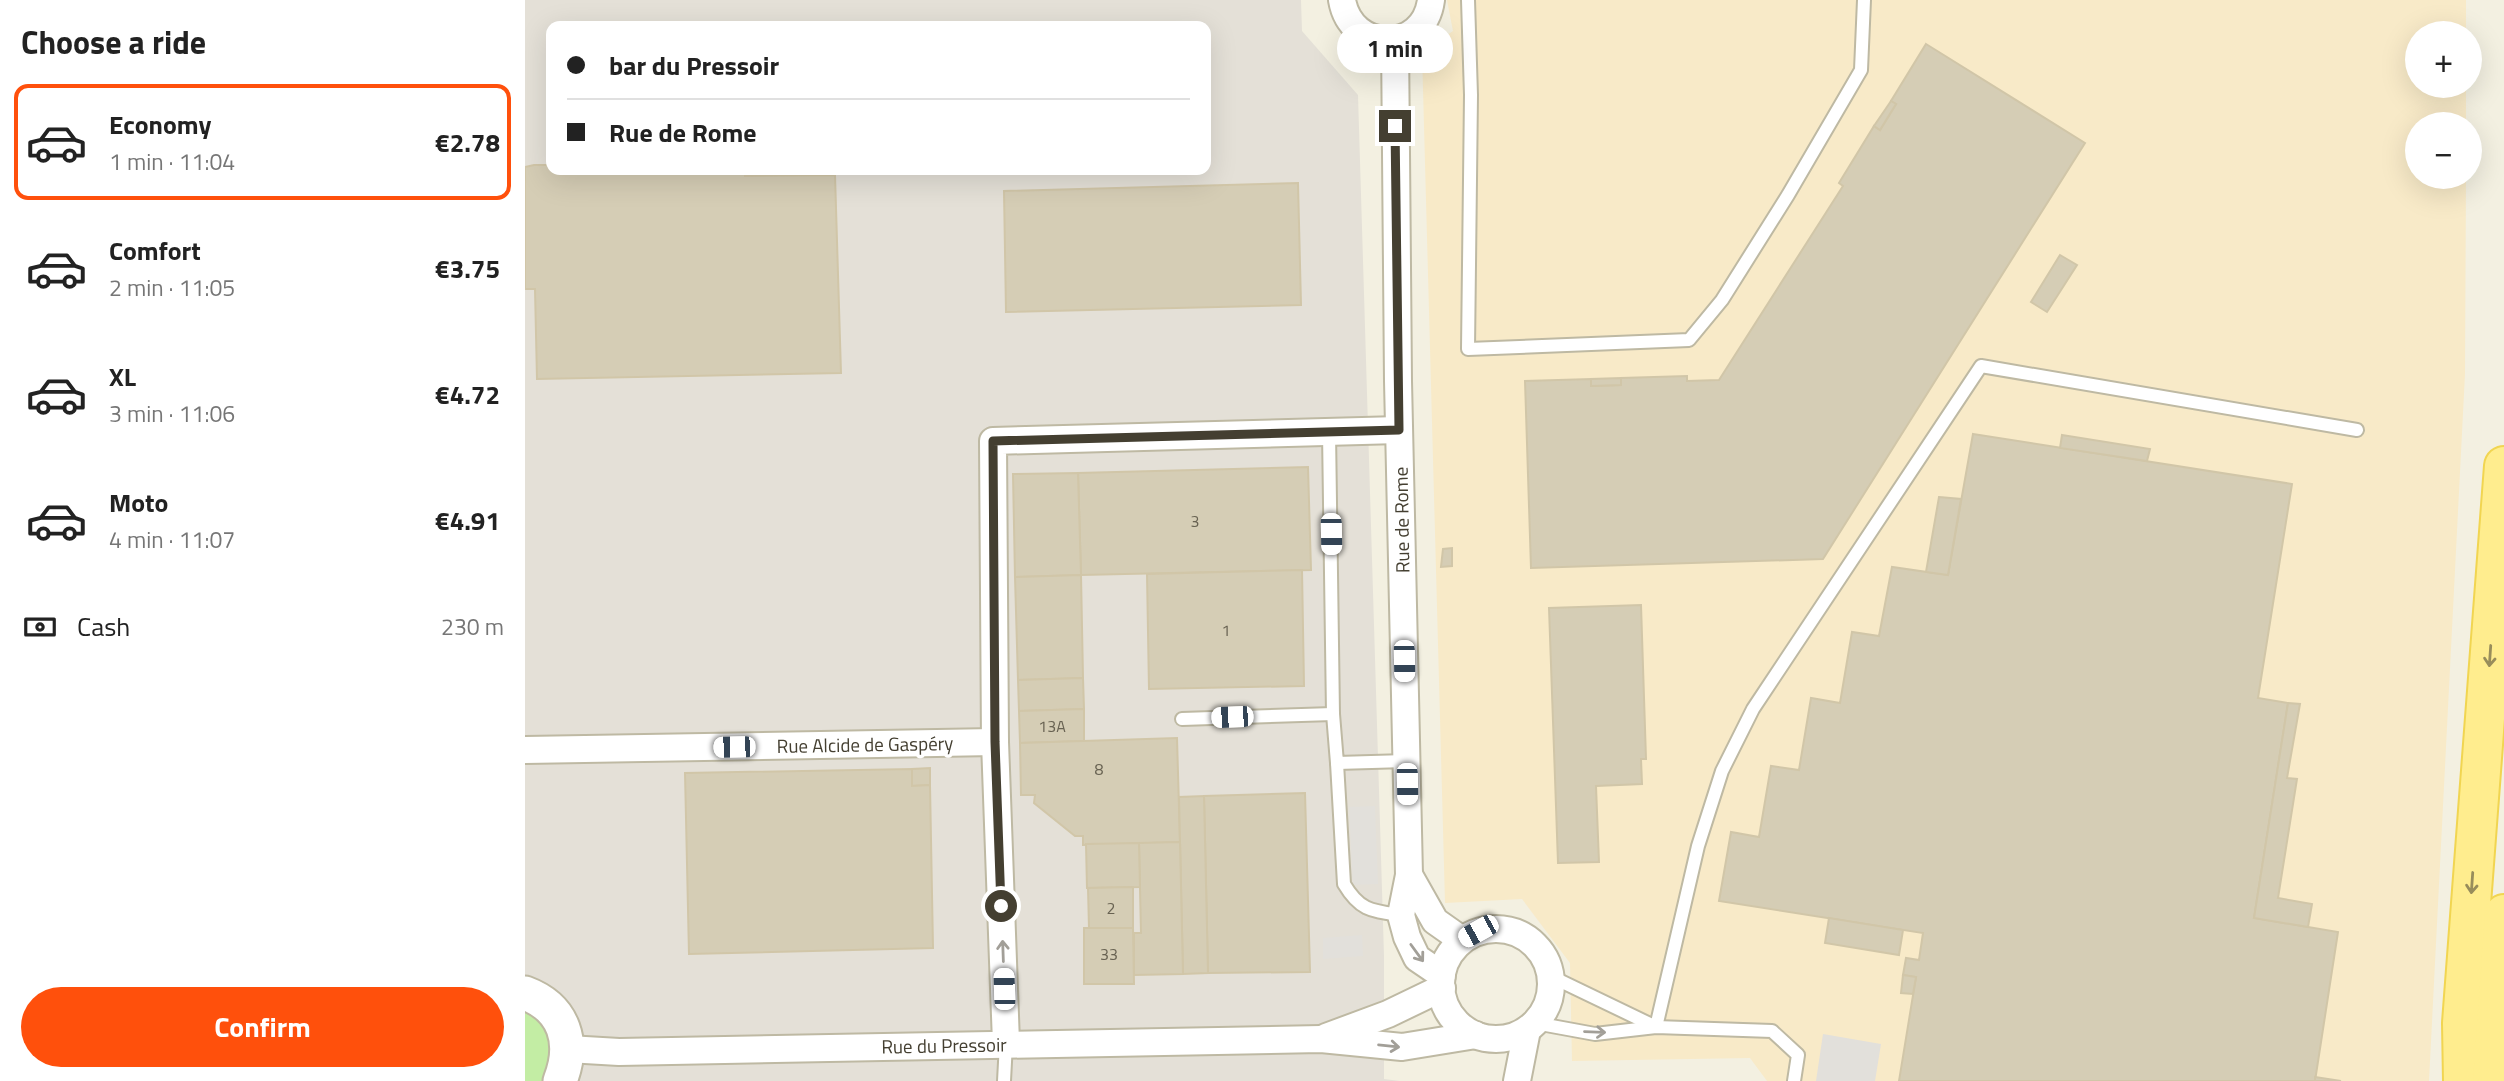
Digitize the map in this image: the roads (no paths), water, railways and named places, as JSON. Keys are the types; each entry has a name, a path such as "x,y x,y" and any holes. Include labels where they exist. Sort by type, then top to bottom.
{"main road":[{"path":"2463,1081 2462,1023 2504,466"},
{"path":"2492,1081 2504,914"}],"street":[{"path":"1342,0 1345,15 1354,27 1366,36 1380,40 1405,37 1426,18 1431,0"},
{"name":"Rue de Rome","path":"1395,39 1399,430 1409,876 1401,915"},
{"path":"1006,1043 995,742 993,441 1399,430"},
{"name":"Rue Alcide de Gaspéry","path":"525,750 995,742"},
{"name":"Rue de Rome","path":"1409,876 1435,921 1462,940"},
{"path":"1401,915 1417,958 1441,982 1448,1011 1460,1026 1486,1037 1504,1039 1531,1026"},
{"path":"1441,982 1453,950 1462,940 1478,931 1495,928 1513,931 1529,938 1541,951 1551,976 1549,1002 1531,1026 1517,1080"},
{"name":"Rue du Pressoir","path":"1321,1039 1388,1014 1441,982"},
{"path":"525,993 538,998 554,1011 564,1029 568,1049 560,1081"},
{"path":"1486,1037 1517,1080"},
{"name":"Rue du Pressoir","path":"568,1049 619,1052 1321,1039 1402,1047 1486,1037"}],"lane":[{"path":"1468,0 1471,95 1468,349 1689,340 1722,300 1861,71 1864,0"},
{"path":"1656,1027 1698,846 1722,771 1753,709 1981,366 2357,430"},
{"path":"1329,432 1333,714 1344,884 1353,900 1371,911 1401,915"},
{"path":"1182,719 1333,714"},
{"path":"1337,763 1406,761"},
{"path":"1551,976 1656,1027"},
{"path":"1531,1026 1595,1034 1656,1027 1772,1031 1798,1055 1794,1081"},
{"path":"1004,1081 1006,1043"}]}
